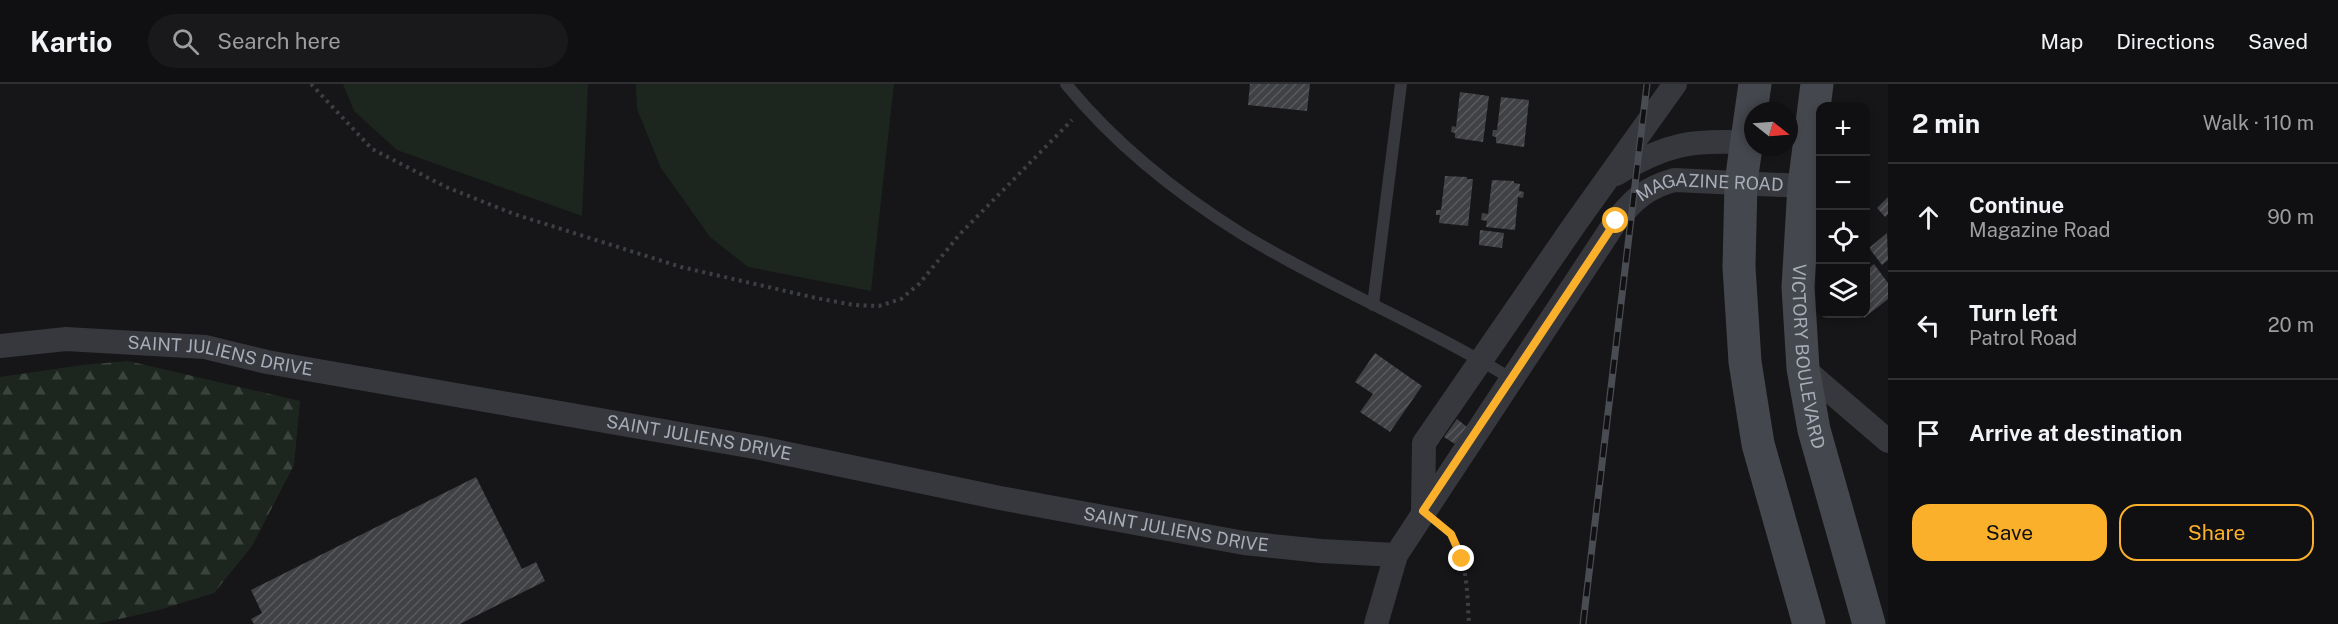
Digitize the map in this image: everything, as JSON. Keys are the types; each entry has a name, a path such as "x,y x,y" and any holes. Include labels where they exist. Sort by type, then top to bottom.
{"main road":[{"path":"1753,102 1755,84"},
{"name":"VICTORY BOULEVARD","path":"1817,84 1799,146 1804,186 1798,287 1803,368 1814,430 1869,624"},
{"path":"1746,156 1741,182 1739,267 1745,362 1758,444 1809,624"}],"street":[{"name":"MAGAZINE ROAD","path":"1423,511 1424,443 1675,84"},
{"name":"MAGAZINE ROAD","path":"1606,180 1637,161 1666,148 1692,142 1744,143"},
{"name":"MAGAZINE ROAD","path":"1376,624 1396,555 1616,221 1633,201 1654,186 1674,180 1804,186"},
{"name":"SAINT JULIENS DRIVE","path":"0,346 66,339 206,346 267,362 760,447 1000,498 1244,543 1321,551 1396,555"},
{"path":"1803,368 1888,441"}],"lane":[{"path":"1066,84 1085,107 1131,150 1185,194 1242,234 1512,379"},
{"path":"1373,305 1401,84"}],"path":[{"path":"311,84 372,149 446,187 495,206 681,267 816,298 854,305 879,306 901,299 919,284 960,234 1085,107"},
{"path":"1423,511 1451,534 1462,559 1469,624"}],"green space":[{"path":"343,84 588,84 582,216 397,150 354,111"},
{"path":"636,84 894,84 871,291 748,267 710,237 661,168 637,109"},
{"path":"128,361 300,401 294,465 252,546 214,593 159,610 97,624 0,624 0,377"}],"building":[{"path":"1250,84 1310,84 1307,111 1248,105"},
{"path":"1460,92 1489,96 1483,142 1455,138 1455,133 1451,132 1452,126 1456,127"},
{"path":"1501,97 1529,100 1524,147 1496,143 1496,137 1492,136 1493,130 1497,130"},
{"path":"1445,176 1473,179 1468,226 1439,223 1440,215 1436,215 1436,210 1441,210"},
{"path":"1492,180 1514,181 1520,184 1519,191 1524,192 1523,198 1518,197 1515,230 1486,227 1487,221 1481,220 1482,213 1488,214"},
{"path":"1888,197 1888,214 1885,217 1877,208"},
{"path":"1480,230 1504,233 1502,248 1479,245"},
{"path":"1887,233 1888,260 1882,265 1870,247"},
{"path":"1874,264 1888,283 1888,299 1870,313 1870,268"},
{"path":"1375,353 1422,386 1390,432 1360,412 1373,394 1355,382"},
{"path":"1457,419 1467,427 1455,444 1444,437"},
{"path":"476,477 522,569 536,562 545,581 460,624 254,624 251,619 262,613 251,590"}],"railway":[{"path":"1583,624 1647,84"}],"route":[{"path":"1462,559 1451,534 1423,511 1616,221"}]}
